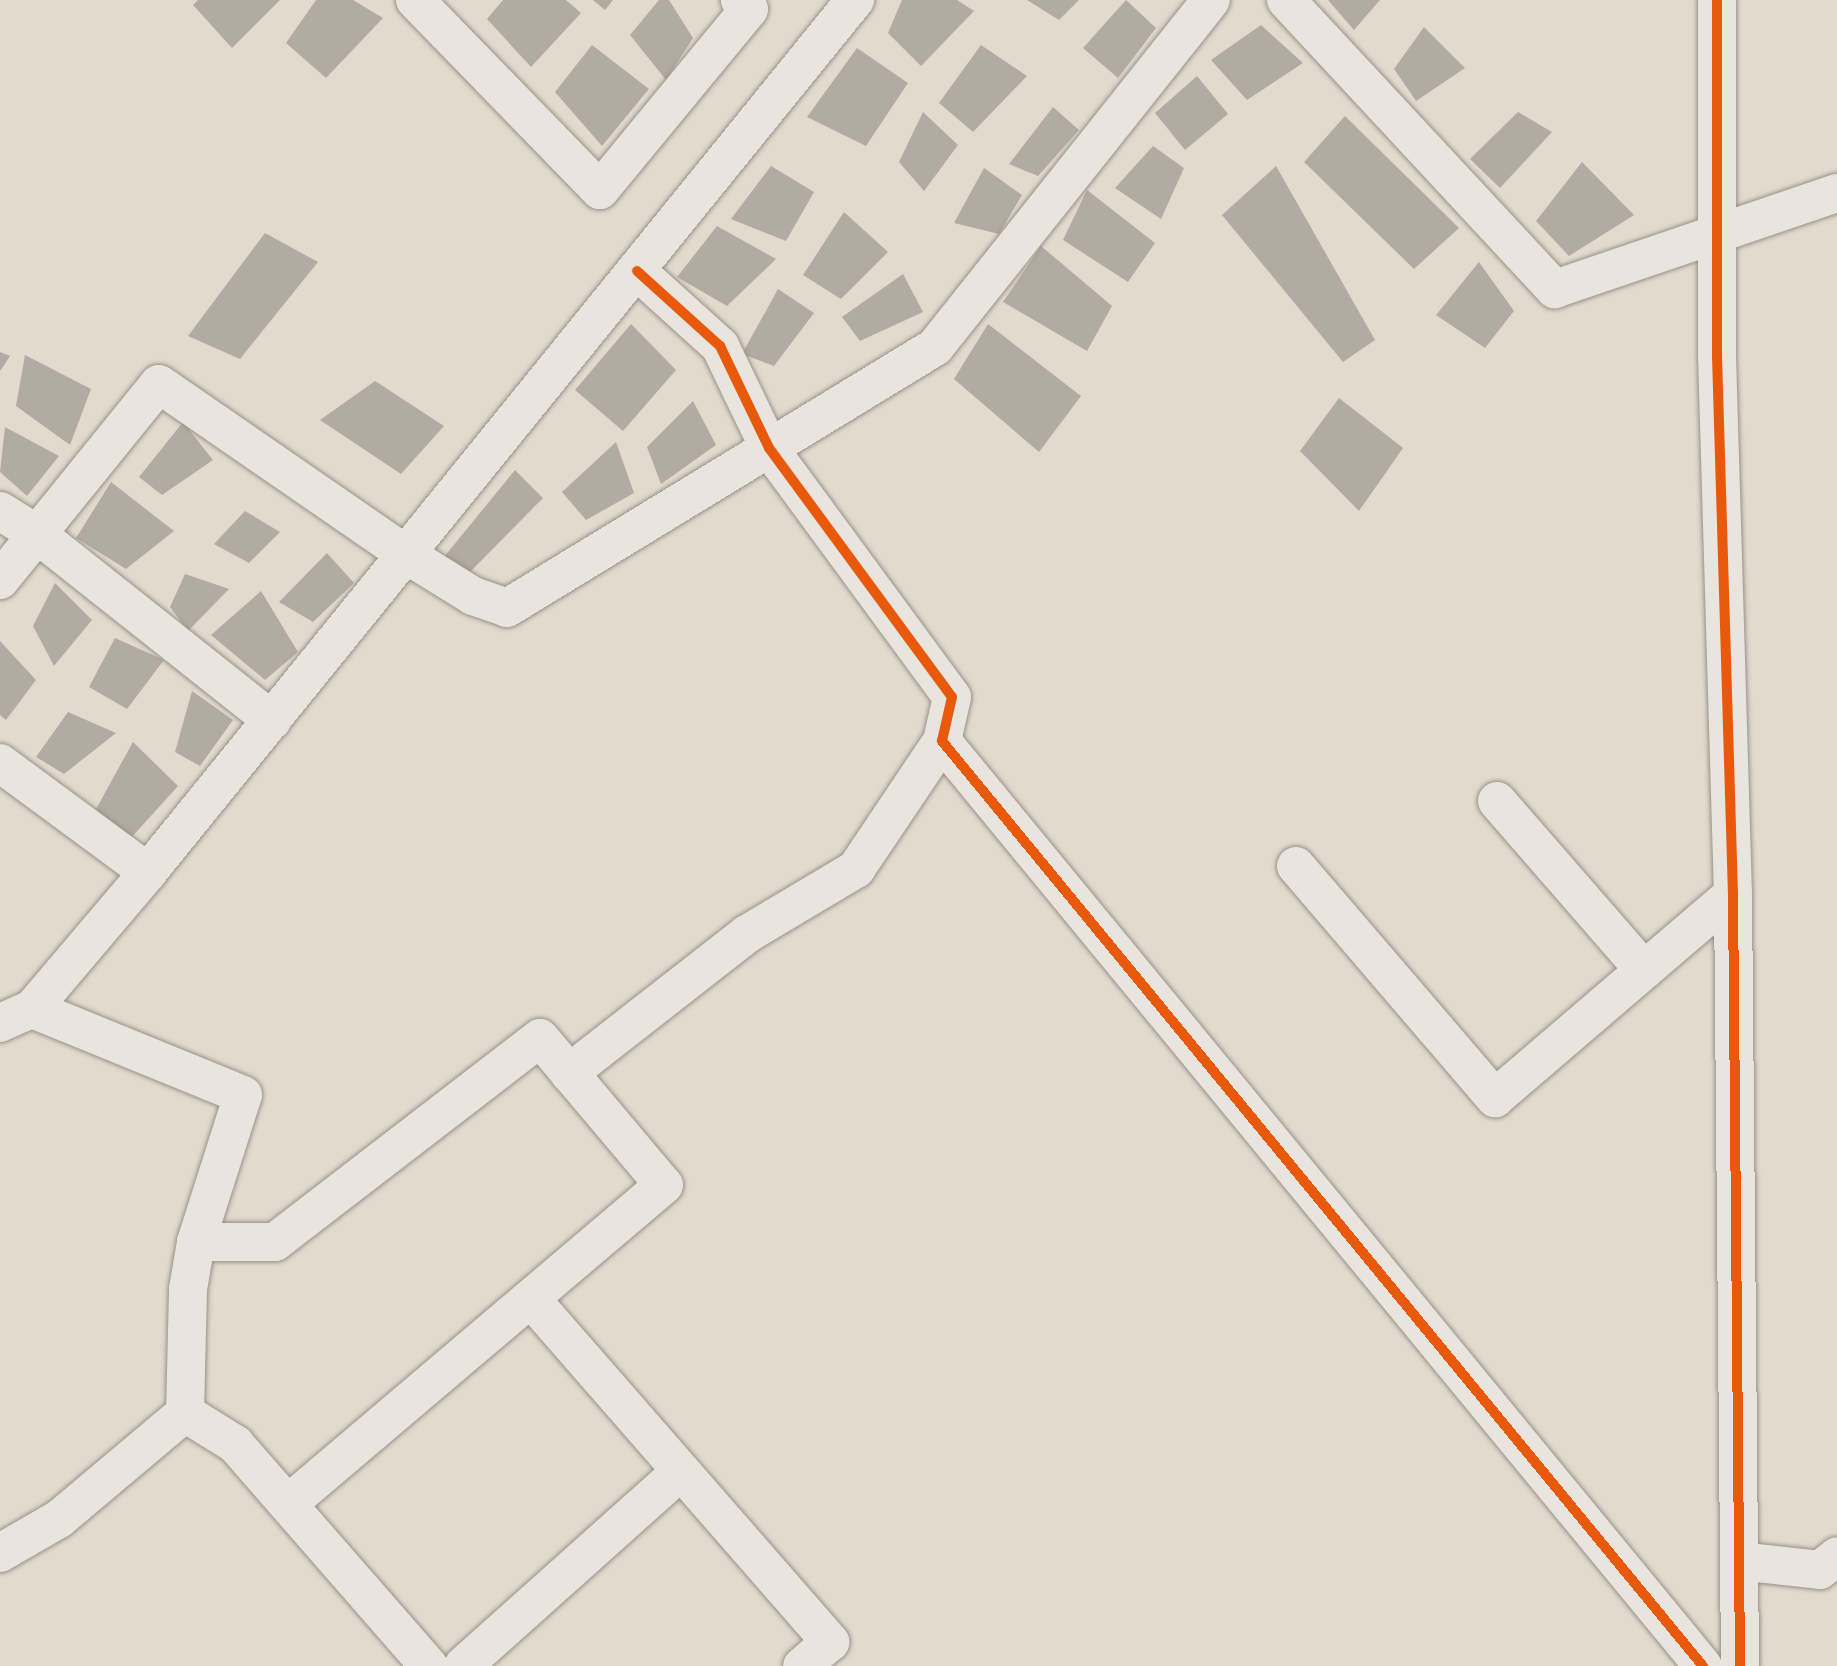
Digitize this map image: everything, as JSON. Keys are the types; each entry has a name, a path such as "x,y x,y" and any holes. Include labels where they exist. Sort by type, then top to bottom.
{"street":[{"path":"415,0 600,190 749,9 740,0"},
{"path":"0,1553 59,1519 185,1413 188,1289 196,1242 243,1095 16,1016 148,872 638,271 855,0"},
{"path":"0,580 159,384 407,555 473,596 507,608 935,347 1211,0"},
{"path":"1286,0 1555,289 1837,193"},
{"path":"1717,0 1717,355 1733,894 1740,1666"},
{"path":"569,1073 747,934 856,869 942,741 952,697 769,448 720,346 638,271"},
{"path":"0,512 37,534 272,720"},
{"path":"942,741 1703,1666"},
{"path":"0,763 148,872"},
{"path":"1497,801 1644,970"},
{"path":"1296,866 1495,1098 1733,894"},
{"path":"196,1242 275,1242 540,1038 664,1185 289,1503"},
{"path":"531,1300 830,1642 802,1666"},
{"path":"185,1413 235,1444 429,1666"},
{"path":"463,1666 681,1471"},
{"path":"1739,1562 1820,1570 1837,1556"}],"building":[{"path":"198,0 280,0 232,48 193,5"},
{"path":"316,0 353,0 383,18 326,78 286,43"},
{"path":"503,0 566,0 581,13 531,67 487,19"},
{"path":"593,0 613,0 605,10"},
{"path":"659,0 669,0 693,38 666,80 630,35"},
{"path":"902,0 957,0 974,11 921,66 888,33"},
{"path":"1027,0 1079,0 1059,20"},
{"path":"1126,0 1156,28 1118,78 1083,48"},
{"path":"1328,0 1380,0 1354,30"},
{"path":"1261,25 1303,63 1247,100 1211,60"},
{"path":"1424,27 1465,68 1416,101 1394,69"},
{"path":"592,45 649,89 602,146 555,92"},
{"path":"981,45 1027,76 973,132 939,103"},
{"path":"857,48 908,83 866,146 807,117"},
{"path":"1197,76 1228,114 1185,150 1155,113"},
{"path":"1053,107 1079,130 1038,176 1009,164"},
{"path":"923,112 958,145 924,191 899,162"},
{"path":"1518,112 1552,132 1500,188 1470,159"},
{"path":"1345,116 1459,228 1414,269 1304,162"},
{"path":"1153,146 1184,168 1161,219 1115,188"},
{"path":"1582,162 1634,215 1569,256 1536,221"},
{"path":"771,166 814,192 786,241 731,219"},
{"path":"1276,166 1375,340 1343,362 1222,215"},
{"path":"984,168 1022,195 999,234 954,223"},
{"path":"1087,190 1155,243 1128,282 1063,240"},
{"path":"844,212 888,252 841,299 803,275"},
{"path":"717,226 776,259 727,306 677,277"},
{"path":"265,233 318,262 240,359 188,336"},
{"path":"1041,246 1112,306 1087,351 1003,302"},
{"path":"1479,262 1514,311 1485,348 1436,315"},
{"path":"903,274 923,312 860,341 842,317"},
{"path":"778,289 814,313 774,366 742,354"},
{"path":"631,324 676,370 623,431 575,390"},
{"path":"988,324 1081,396 1039,452 954,379"},
{"path":"0,352 10,356 0,371"},
{"path":"25,355 91,389 70,445 16,406"},
{"path":"375,381 444,426 401,474 320,420"},
{"path":"1339,398 1403,448 1359,511 1300,451"},
{"path":"693,401 716,445 661,484 647,447"},
{"path":"183,422 213,460 162,495 139,477"},
{"path":"5,427 59,456 27,496 0,472"},
{"path":"616,442 634,493 586,520 562,492"},
{"path":"515,470 543,498 467,575 444,557"},
{"path":"111,482 174,531 126,569 76,538"},
{"path":"245,511 280,532 249,563 214,544"},
{"path":"327,553 354,583 313,622 279,602"},
{"path":"185,574 229,589 188,631 170,607"},
{"path":"55,583 92,620 54,666 33,626"},
{"path":"261,591 298,652 265,680 211,635"},
{"path":"115,638 164,660 127,709 89,687"},
{"path":"0,641 36,680 6,720 0,715"},
{"path":"192,691 233,720 200,766 175,752"},
{"path":"68,712 116,733 64,774 36,757"},
{"path":"133,742 178,786 130,839 96,809"}],"cycle path":[{"path":"1717,0 1717,356 1733,894 1740,1666"},
{"path":"637,271 720,346 769,448 952,697 942,741 1703,1666"}]}
